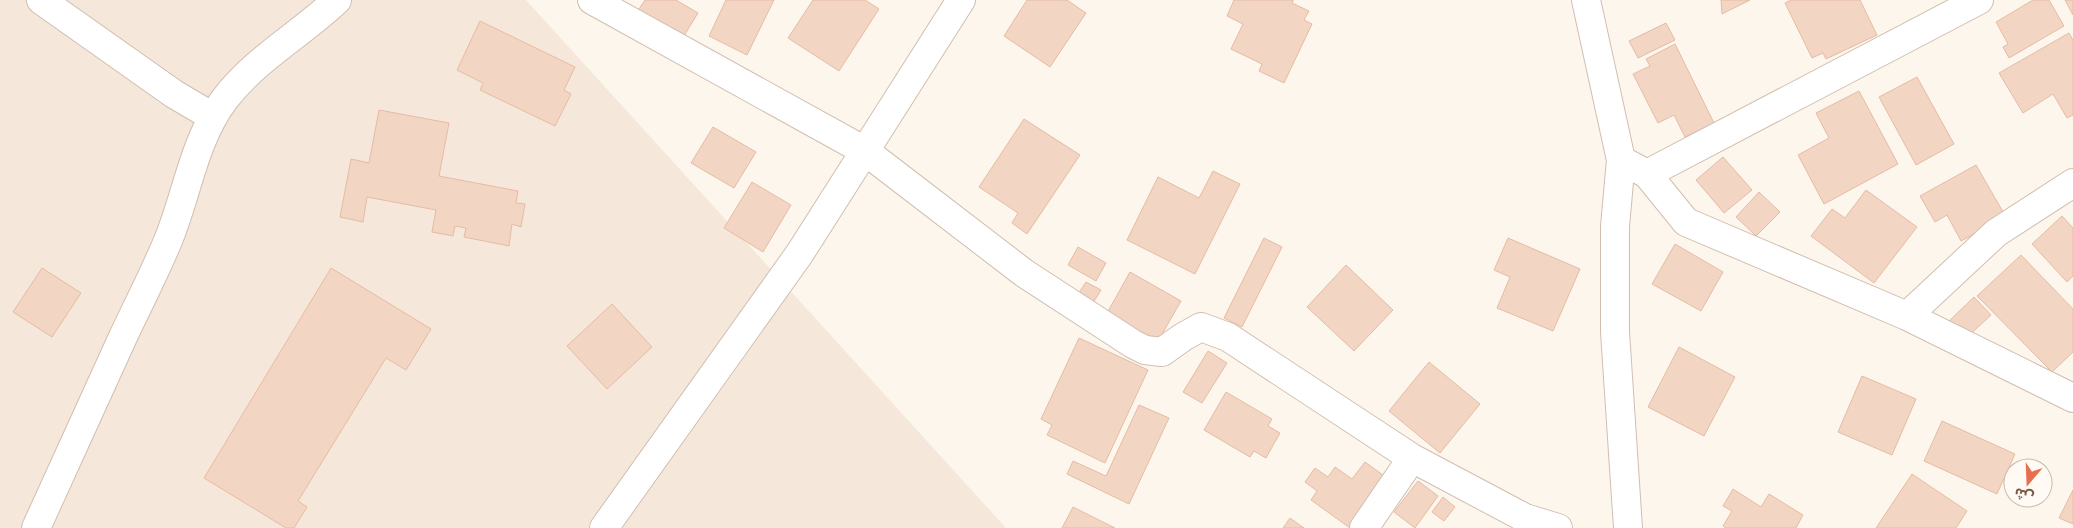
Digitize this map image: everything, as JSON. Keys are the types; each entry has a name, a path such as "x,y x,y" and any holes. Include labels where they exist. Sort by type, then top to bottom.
{"street":[{"path":"42,0 174,94 213,117"},
{"path":"36,528 168,242 203,138 213,117 225,99 253,68 285,40 322,14 337,0"},
{"path":"592,0 865,150 1024,273 1132,344 1145,350 1162,352 1201,327 1228,337 1412,458 1525,518 1558,528"},
{"path":"604,528 800,253 961,0"},
{"path":"1586,0 1621,160 1615,226 1616,332 1628,528"},
{"path":"1647,174 1979,0"},
{"path":"1621,160 1647,174 1686,222 1907,316 2073,398"},
{"path":"1907,316 1996,233 2073,183"},
{"path":"1364,528 1412,458"}],"shaded area":[{"path":"0,0 526,0 1006,528 0,528"}],"building":[{"path":"645,0 676,0 698,13 682,39 637,12"},
{"path":"726,0 774,0 747,55 709,36"},
{"path":"813,0 865,0 879,9 839,71 788,38"},
{"path":"1027,0 1067,0 1086,13 1050,67 1004,36"},
{"path":"1234,0 1293,0 1292,3 1309,11 1304,20 1312,24 1284,83 1259,71 1262,64 1231,49 1243,24 1227,16"},
{"path":"1721,0 1750,0 1722,14"},
{"path":"1791,0 1860,0 1877,35 1826,59 1823,53 1812,58 1785,3"},
{"path":"2033,0 2049,0 2064,26 2009,58 2003,47 2008,44 1996,22"},
{"path":"2065,0 2073,0 2073,15"},
{"path":"480,21 575,67 564,90 571,94 555,126 480,90 483,83 457,70"},
{"path":"1666,23 1675,40 1638,58 1629,41"},
{"path":"2069,33 2073,40 2073,115 2067,118 2053,94 2023,113 1999,73"},
{"path":"1675,44 1714,123 1685,137 1674,115 1658,123 1633,74 1650,66 1646,59"},
{"path":"1917,77 1954,144 1916,165 1879,97"},
{"path":"1859,91 1898,164 1824,204 1798,155 1829,138 1816,113"},
{"path":"379,110 449,123 439,176 518,191 516,203 525,204 521,227 512,224 509,246 464,237 466,228 455,226 453,236 432,232 436,210 367,197 363,222 340,217 351,159 369,163"},
{"path":"1024,119 1080,155 1027,234 1012,223 1018,213 979,187"},
{"path":"713,127 756,152 734,188 691,163"},
{"path":"1723,157 1752,190 1724,213 1696,180"},
{"path":"1976,165 2006,217 1961,241 1947,215 1935,222 1920,196"},
{"path":"1213,171 1240,184 1195,274 1127,240 1158,177 1199,198"},
{"path":"752,182 791,205 763,252 724,228"},
{"path":"1866,190 1917,227 1874,283 1811,236 1832,209 1845,218"},
{"path":"1759,192 1780,212 1756,236 1736,217"},
{"path":"2062,216 2073,228 2073,276 2067,282 2032,244"},
{"path":"1264,238 1282,247 1242,327 1224,318"},
{"path":"1508,238 1580,269 1553,331 1497,308 1510,277 1494,270"},
{"path":"1675,244 1723,272 1701,311 1652,284"},
{"path":"1078,247 1106,263 1096,281 1068,265"},
{"path":"2021,255 2073,309 2073,352 2052,372 1977,296"},
{"path":"1346,265 1393,310 1354,351 1307,307"},
{"path":"42,268 81,293 52,337 13,312"},
{"path":"331,268 431,329 406,370 386,358 298,501 307,507 294,528 286,528 204,478"},
{"path":"1130,272 1181,301 1157,343 1106,315"},
{"path":"1086,282 1101,290 1093,303 1078,294"},
{"path":"1974,297 1991,315 1963,341 1947,323"},
{"path":"612,304 652,347 607,389 567,346"},
{"path":"1079,338 1148,370 1105,463 1047,435 1052,425 1041,419"},
{"path":"1679,347 1735,377 1704,436 1648,407"},
{"path":"1208,351 1227,363 1202,403 1183,392"},
{"path":"1429,362 1480,404 1440,453 1389,411"},
{"path":"1862,376 1916,399 1892,455 1838,432"},
{"path":"1226,392 1272,419 1268,426 1280,433 1266,458 1254,451 1250,457 1204,430"},
{"path":"1139,405 1169,418 1129,504 1067,474 1073,461 1106,476"},
{"path":"1942,421 2015,454 2013,458 2003,458 2003,481 1997,494 1924,461"},
{"path":"1365,462 1387,478 1350,528 1311,500 1317,491 1305,482 1315,468 1328,477 1335,467 1352,479"},
{"path":"1912,474 1967,511 1956,528 1876,528"},
{"path":"1418,481 1438,496 1415,528 1394,512"},
{"path":"1733,489 1761,507 1769,494 1803,515 1796,528 1726,528 1723,526 1732,511 1723,506"},
{"path":"2073,490 2073,524 2059,518"},
{"path":"1443,497 1455,507 1444,521 1432,512"},
{"path":"1073,507 1115,528 1062,528"},
{"path":"1290,518 1304,528 1283,528"}]}
